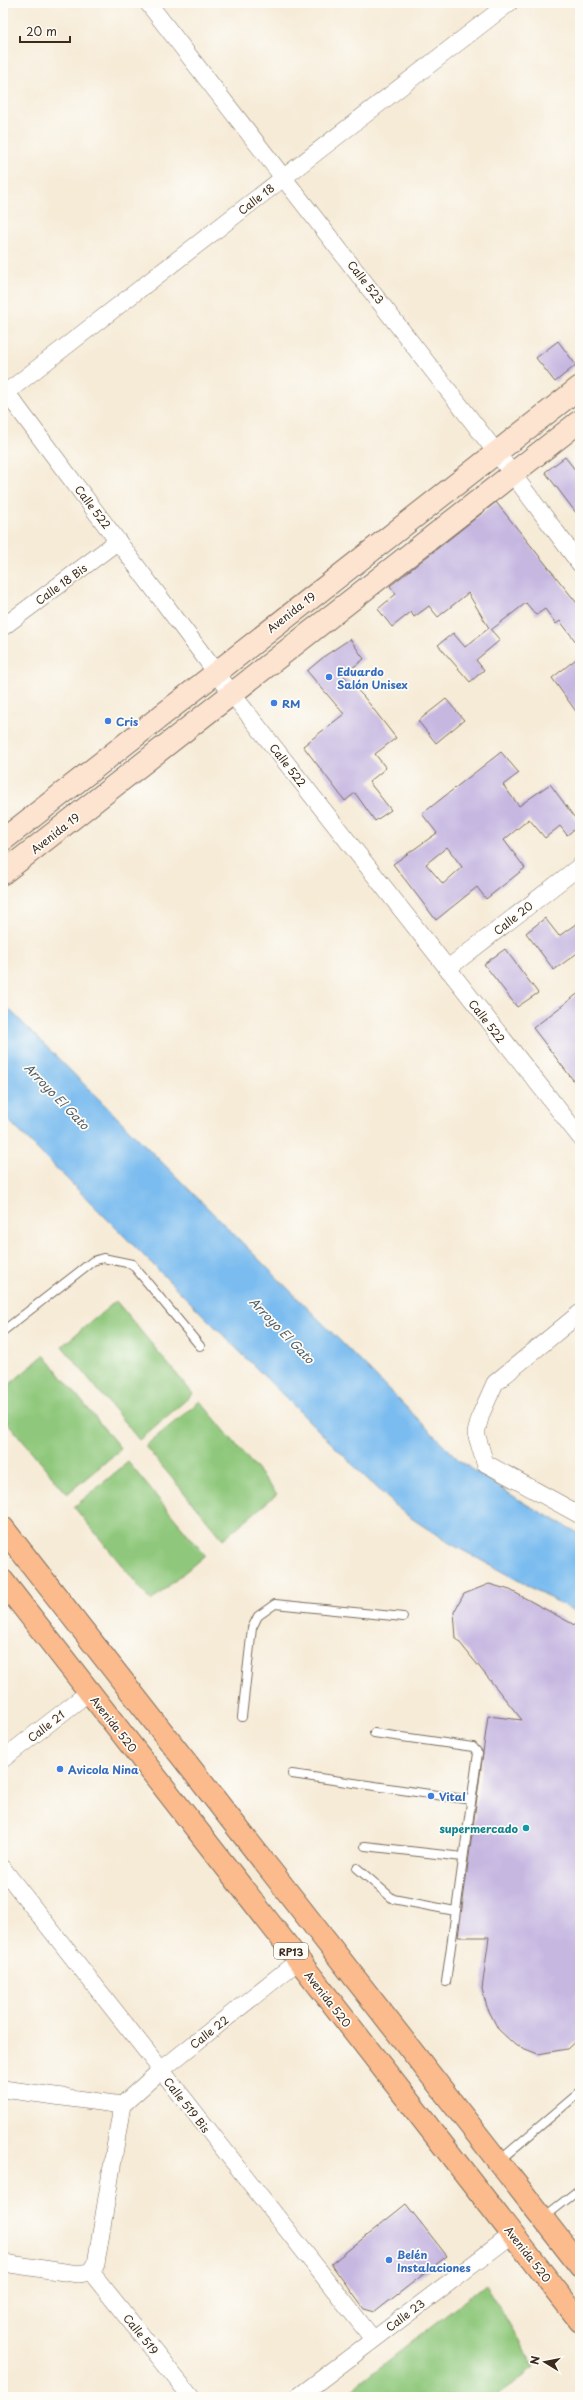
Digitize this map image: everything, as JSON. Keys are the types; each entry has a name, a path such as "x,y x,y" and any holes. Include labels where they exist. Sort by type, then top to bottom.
{"main road":[{"name":"Avenida 19","path":"3,840 215,671 580,387"},
{"name":"Avenida 19","path":"3,873 233,695 580,422"},
{"name":"RP13","path":"3,1528 580,2266"},
{"name":"Avenida 520","path":"3,1581 298,1961 513,2234 580,2322"}],"street":[{"name":"Calle 523","path":"148,3 496,452 580,564"},
{"name":"Calle 18","path":"4,392 285,178 509,3"},
{"name":"Calle 522","path":"4,392 233,695 580,1137"},
{"name":"Calle 18 Bis","path":"3,627 118,542"},
{"name":"Calle 20","path":"447,969 580,866"},
{"path":"580,1313 495,1383 481,1414 476,1433 484,1463 580,1515"},
{"name":"Calle 21","path":"3,1759 89,1692"},
{"name":"Calle 519 Bis","path":"3,1869 160,2071 373,2339"},
{"name":"Calle 22","path":"122,2105 160,2071 298,1961"},
{"path":"3,2089 122,2105 96,2264 91,2272 78,2274 3,2263"},
{"name":"Calle 23","path":"298,2397 513,2234"},
{"name":"Calle 519","path":"91,2272 191,2397"}],"lane":[{"path":"3,1331 93,1261 103,1258 132,1264 200,1346"},
{"path":"242,1717 252,1628 258,1616 275,1604 403,1617"},
{"path":"374,1733 473,1747 478,1753 446,1982"},
{"path":"292,1774 471,1800"},
{"path":"364,1846 463,1857"},
{"path":"357,1868 393,1900 456,1911"},
{"path":"498,2161 580,2092"},
{"path":"543,2218 580,2189"}],"green space":[{"path":"116,1301 193,1394 139,1440 62,1346"},
{"path":"44,1355 121,1449 67,1494 3,1417 3,1390"},
{"path":"200,1401 277,1494 223,1539 145,1446"},
{"path":"128,1462 205,1555 151,1601 74,1507"},
{"path":"486,2284 535,2368 495,2397 342,2397"}],"water":[{"name":"Arroyo El Gato","path":"3,1003 461,1462 524,1503 580,1534 580,1614 451,1544 405,1514 362,1474 3,1115"}],"building":[{"path":"558,341 576,365 555,382 536,358"},
{"path":"565,457 580,476 580,518 545,472"},
{"path":"496,502 580,607 580,647 560,621 556,624 545,609 536,615 526,603 491,630 500,640 476,660 484,670 470,682 438,645 453,633 465,647 489,628 468,593 438,617 429,606 414,617 411,612 392,627 378,609 396,594 390,586"},
{"path":"350,639 364,659 343,675 364,697 396,738 375,754 386,768 369,782 391,810 375,821 355,793 345,801 303,746 344,714 307,671 326,655"},
{"path":"580,656 580,717 552,678"},
{"path":"446,699 464,720 436,743 418,721"},
{"path":"501,752 519,773 503,785 519,806 550,784 580,825 567,835 560,826 545,838 529,819 504,840 525,868 486,899 477,887 436,920 393,864 437,833 422,814","holes":["447,847 462,867 443,884 426,864"]},
{"path":"545,918 559,936 580,921 580,951 554,970 526,933"},
{"path":"505,949 538,993 517,1007 484,964"},
{"path":"580,992 580,1089 533,1028"},
{"name":"supermercado","path":"489,1584 510,1590 580,1628 580,2037 567,2049 538,2054 515,2045 498,2029 487,2007 482,1989 489,1937 458,1937 488,1716 522,1720 456,1638 454,1612 464,1594"},
{"name":"Belén Instalaciones","path":"406,2204 447,2256 375,2312 364,2309 331,2264"}],"place":[{"name":"Eduardo Salón Unisex","path":"329,677"},
{"name":"RM","path":"274,703"},
{"name":"Cris","path":"108,721"},
{"name":"Avicola Nina","path":"60,1769"},
{"name":"Vital","path":"431,1796"},
{"name":"supermercado","path":"526,1828"},
{"name":"Belén Instalaciones","path":"389,2260"}]}
